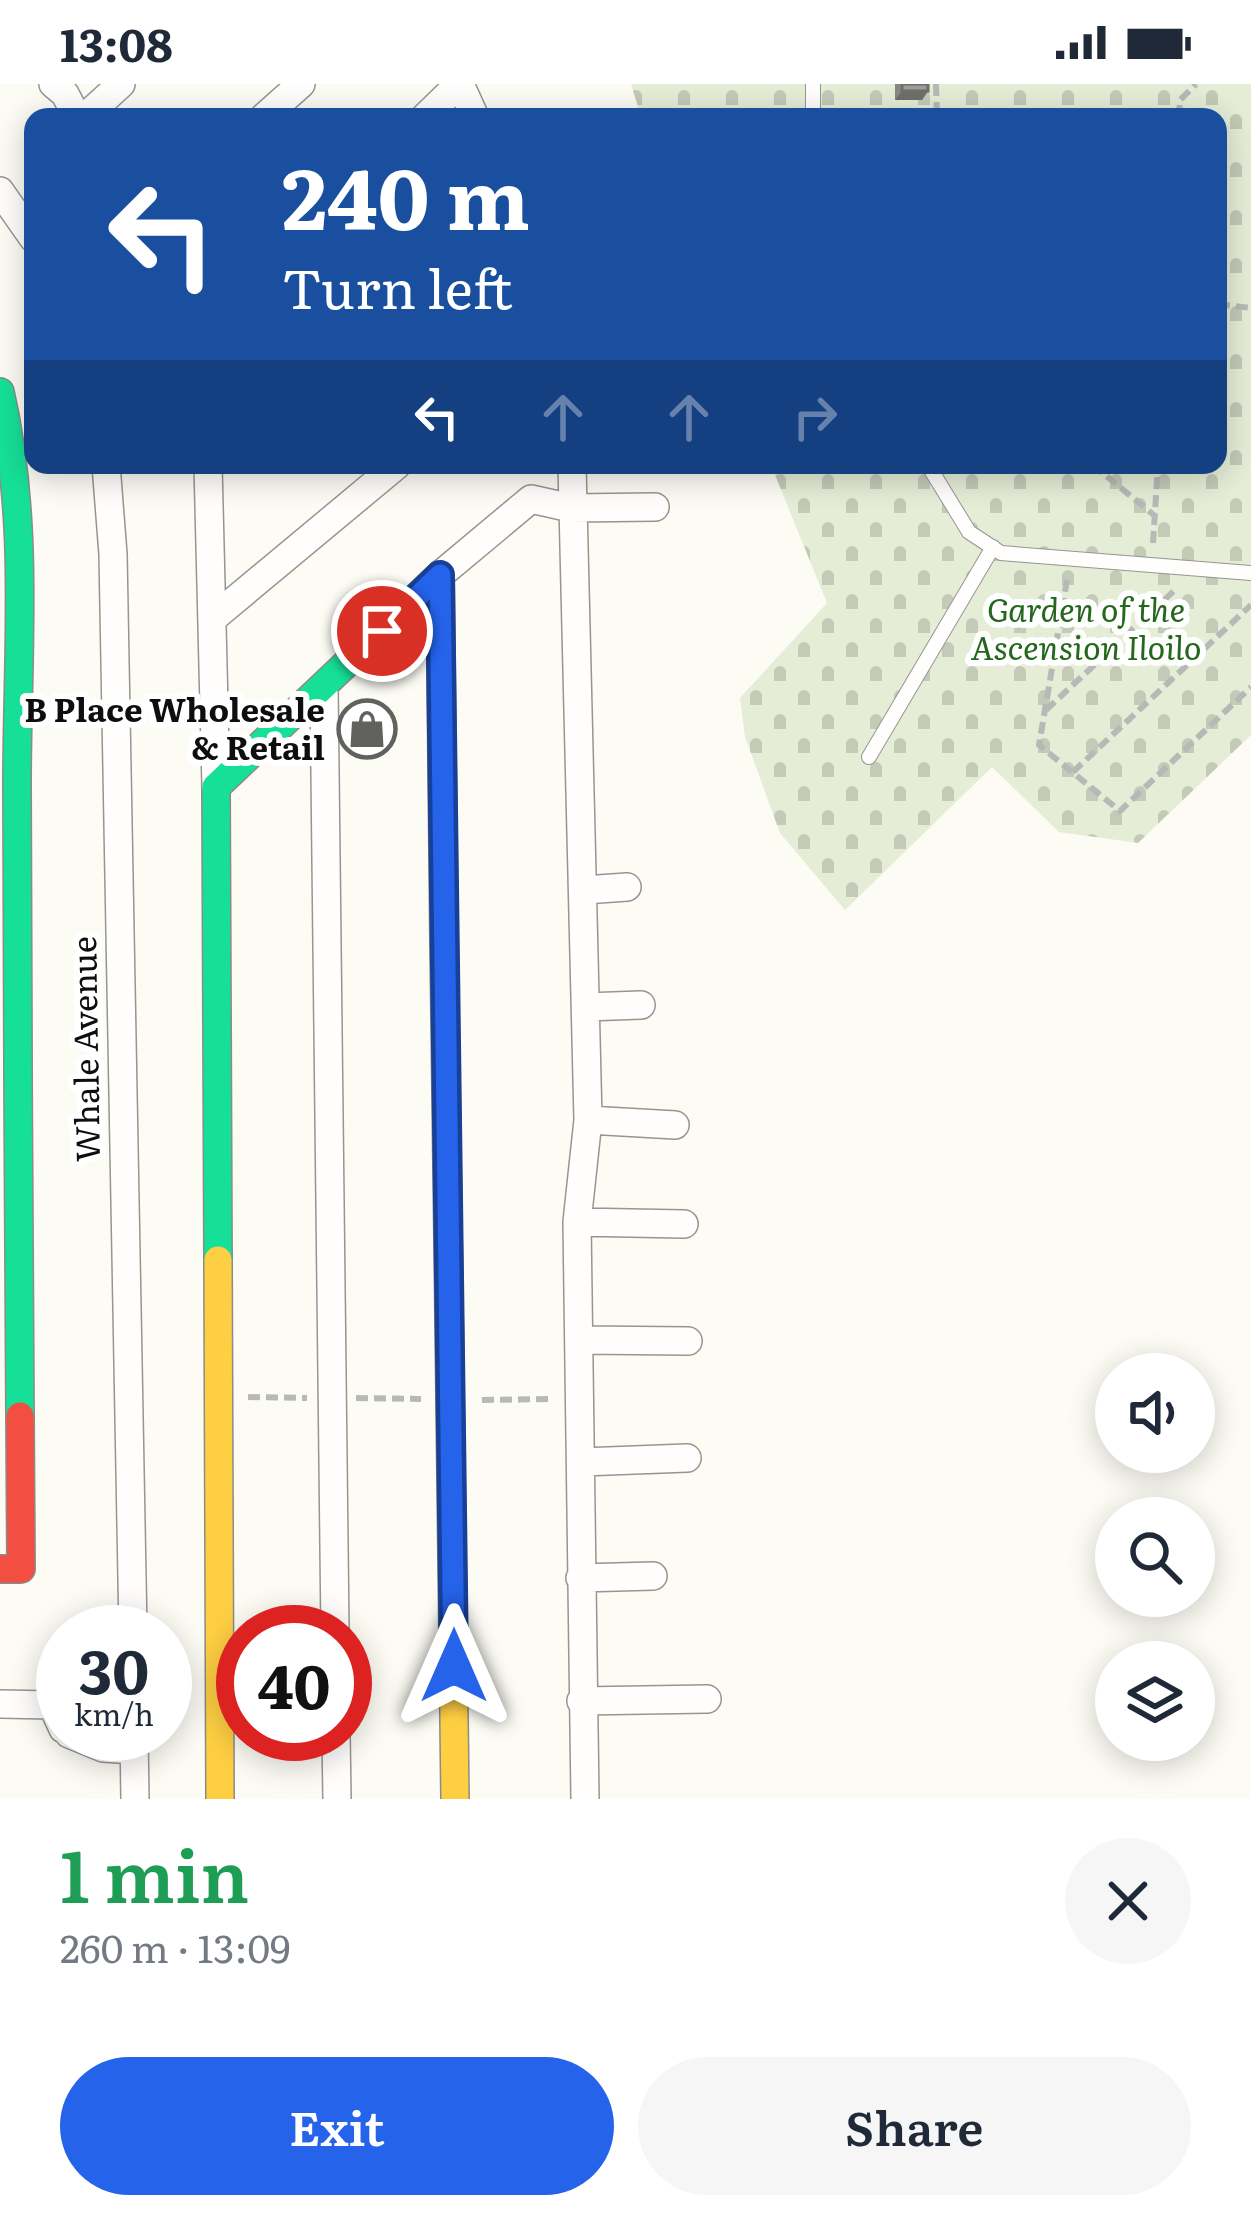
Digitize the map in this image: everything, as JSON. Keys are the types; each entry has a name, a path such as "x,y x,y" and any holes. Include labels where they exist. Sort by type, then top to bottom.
{"street":[{"path":"53,84 75,108"},
{"path":"92,108 121,84"},
{"path":"274,108 302,84"},
{"path":"434,108 459,84"},
{"path":"0,190 24,225"},
{"path":"0,392 13,438 8,746 10,1452 21,1569 0,1569"},
{"name":"Whale Avenue","path":"107,474 113,554 132,1605"},
{"path":"208,474 216,787 220,1799"},
{"path":"212,619 386,474"},
{"path":"572,474 588,1120 577,1222 585,1799"},
{"path":"216,787 440,575 531,499 571,508 655,507"},
{"path":"440,575 455,1799"},
{"path":"324,687 335,1605"},
{"path":"584,890 627,887"},
{"path":"586,1007 641,1005"},
{"path":"588,1120 675,1126"},
{"path":"577,1222 684,1224"},
{"path":"580,1340 688,1341"},
{"path":"582,1462 688,1458"},
{"path":"580,1578 652,1576"},
{"path":"581,1700 706,1700"},
{"path":"0,1704 36,1709"},
{"path":"134,1761 135,1799"},
{"path":"336,1761 337,1799"}],"lane":[{"path":"934,474 969,532 1001,553 1251,573"},
{"path":"869,757 993,548"}],"path":[{"path":"1180,108 1180,100 1196,84"},
{"path":"1104,474 1155,516"},
{"path":"1151,565 1157,474"},
{"path":"1071,559 1040,745 1120,811 1251,687"},
{"path":"1046,710 1197,569"},
{"path":"1073,772 1251,605"},
{"path":"218,1396 581,1399"}],"green space":[{"name":"Garden of the Ascension Iloilo","path":"631,84 1251,84 1251,735 1138,843 1059,832 992,767 845,910 780,833 745,737 740,698 827,603 775,474 1227,474 1227,108 638,108"}],"building":[{"path":"902,84 928,84 928,91 902,91"}],"traffic: fast":[{"path":"0,392 15,490 20,587 20,1416"},
{"path":"218,1260 216,787 440,575 444,941"}],"traffic: slow":[{"path":"218,1260 220,1799"},
{"path":"449,1314 455,1799"}],"traffic: jam":[{"path":"444,941 449,1314"},
{"path":"0,1569 21,1569 20,1416"}],"place":[{"name":"B Place Wholesale & Retail","path":"367,729"}],"route":[{"path":"382,631 440,575 454,1666"}]}
